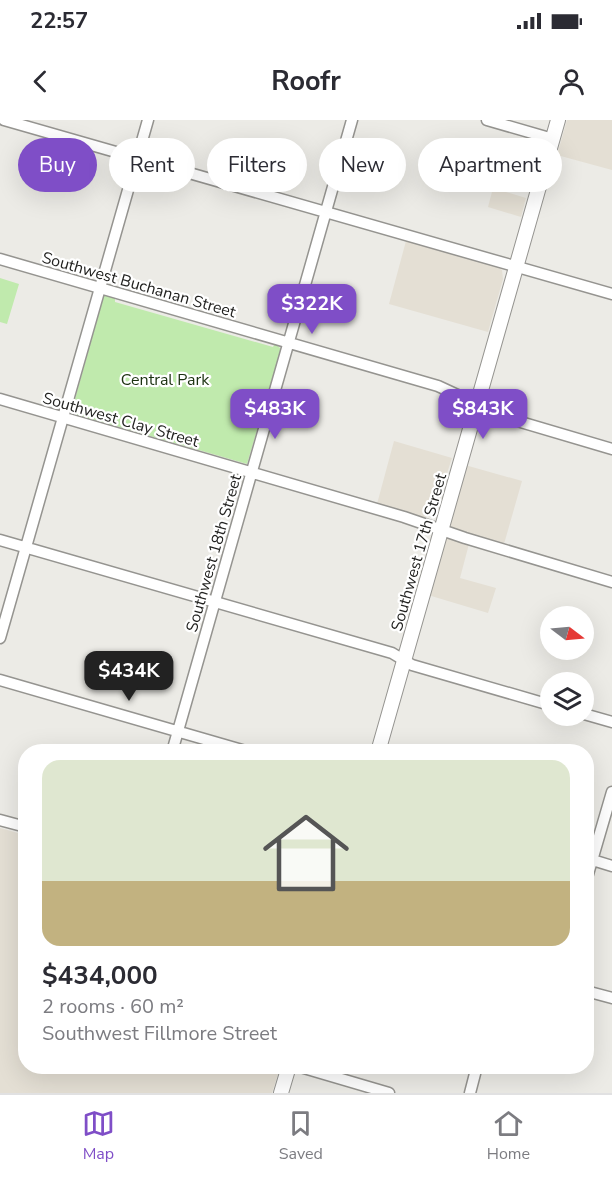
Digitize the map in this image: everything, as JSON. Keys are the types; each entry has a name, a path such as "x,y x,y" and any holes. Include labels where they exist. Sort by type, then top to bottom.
{"main road":[{"name":"Southwest 17th Street","path":"553,138 558,120"},
{"name":"Southwest 17th Street","path":"380,744 538,192"},
{"path":"281,1093 287,1074"}],"street":[{"path":"4,120 109,151"},
{"path":"143,138 148,120"},
{"name":"Southwest 18th Street","path":"173,744 352,120"},
{"path":"487,120 550,138"},
{"path":"195,176 612,294"},
{"path":"0,638 128,192"},
{"name":"Southwest Buchanan Street","path":"0,259 438,386 507,418 612,449"},
{"name":"Southwest Clay Street","path":"0,399 251,472 612,582"},
{"path":"0,540 392,653 412,665 540,702"},
{"path":"0,680 222,744"},
{"path":"594,717 612,722"},
{"path":"594,847 612,792"},
{"path":"0,820 18,825"},
{"path":"594,860 612,866"},
{"path":"594,992 612,998"},
{"path":"324,1074 389,1093"},
{"path":"470,1093 475,1074"}],"shaded area":[{"path":"567,120 612,120 612,170 562,156 562,138"},
{"path":"492,192 506,192 526,198 521,217 488,207"},
{"path":"406,241 502,270 503,279 488,332 389,304"},
{"path":"394,441 452,458 433,516 423,517 377,504"},
{"path":"465,465 522,481 504,544 454,529 450,525"},
{"path":"445,538 469,544 460,578 496,588 488,613 428,595"},
{"path":"0,828 18,833 18,1074 278,1074 272,1093 0,1093"}],"green space":[{"path":"0,278 19,284 7,324 0,322"},
{"name":"Central Park","path":"104,295 115,298 115,302 273,347 275,343 281,349 247,464 71,413"}]}
